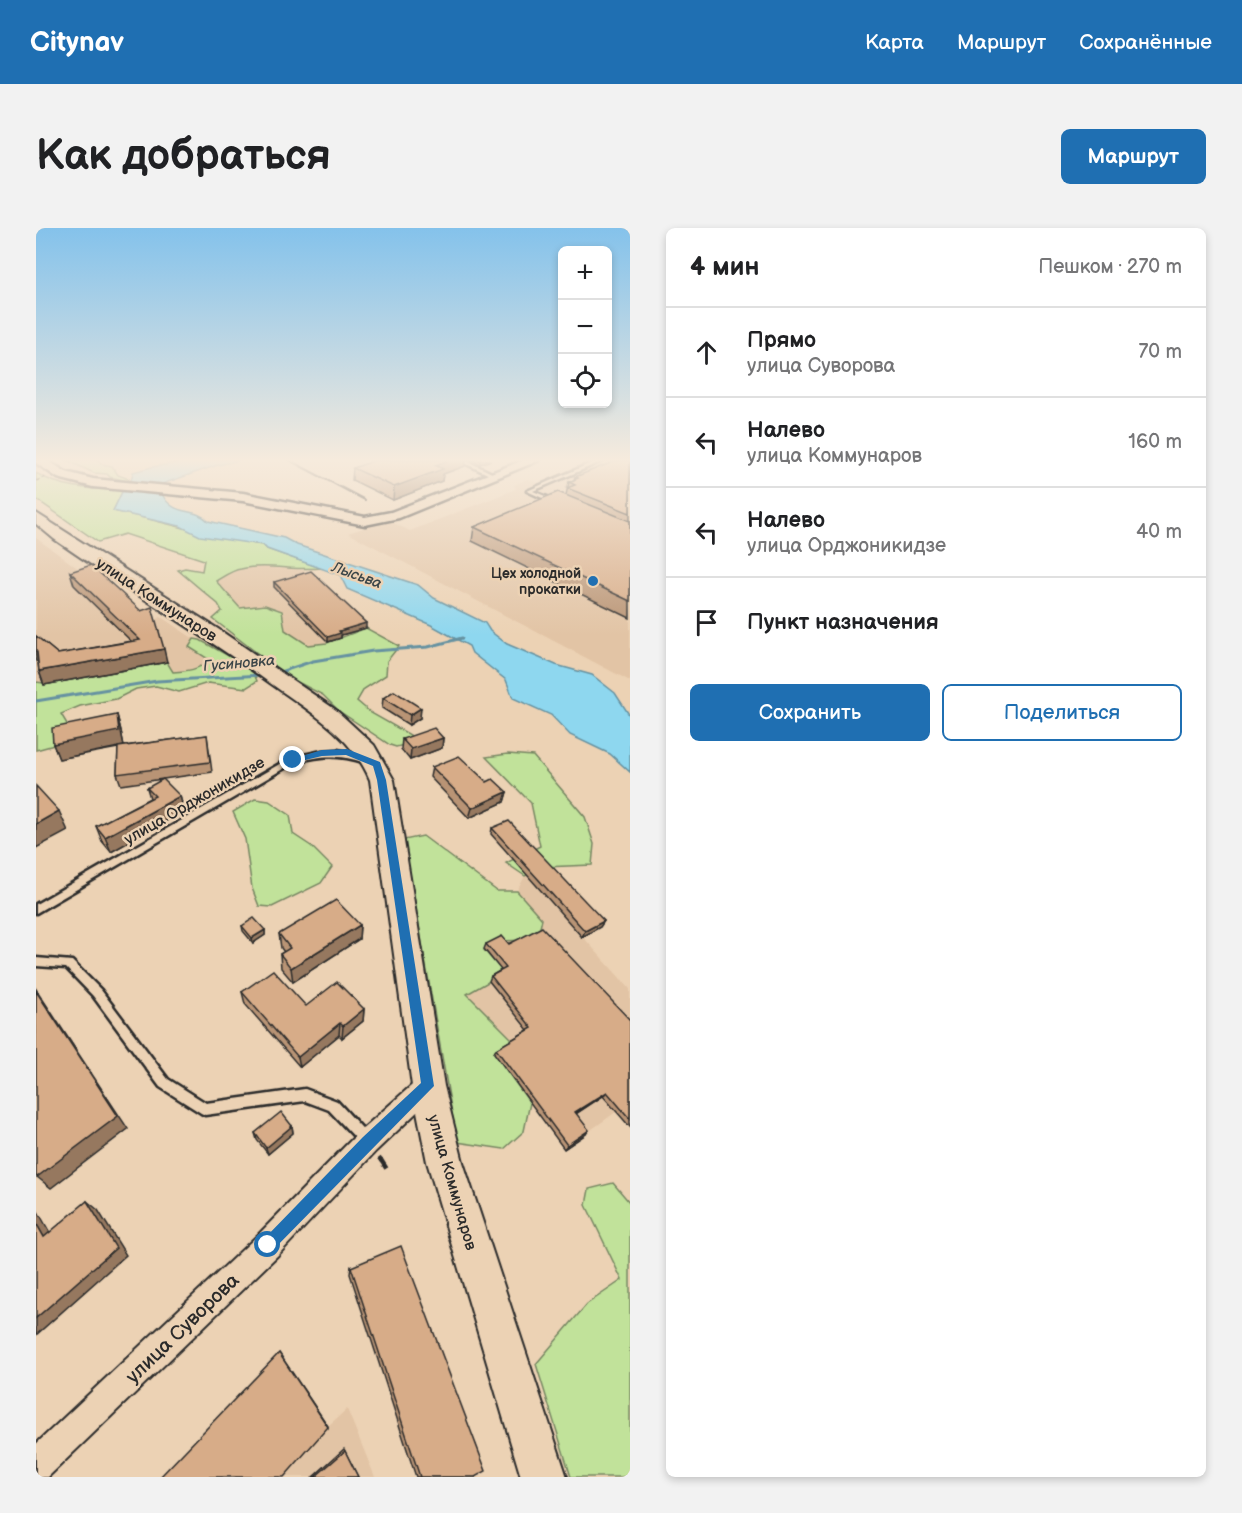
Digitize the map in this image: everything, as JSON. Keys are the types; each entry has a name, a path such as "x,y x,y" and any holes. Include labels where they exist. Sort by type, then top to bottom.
{"main road":[{"name":"улица Коммунаров","path":"36,518 70,544 248,658 292,689 342,726 363,746 376,764 382,780 428,1086 445,1162 544,1477"}],"street":[{"path":"351,518 365,521 378,518"},
{"name":"улица Суворова","path":"36,1466 268,1245 368,1142 428,1086"}],"lane":[{"name":"улица Орджоникидзе","path":"36,909 293,760 322,753 347,752 376,764"},
{"path":"36,962 68,964 97,993 164,1083 205,1109 305,1095 333,1105 368,1142"}],"shaded area":[{"path":"442,518 630,518 630,681 348,533 388,520 410,531"},
{"path":"36,538 152,622 161,617 194,639 190,644 211,660 200,668 189,671 44,685 44,683 36,682"},
{"path":"258,567 304,570 366,628 327,643 308,645 285,630 265,606 240,608 215,581 239,569"},
{"path":"543,867 600,927 583,937 630,989 630,1102 564,1149 494,1053 514,1041 467,994 503,973 484,949 542,919 517,891 525,876"},
{"path":"347,1409 375,1477 284,1477 328,1426"}],"green space":[{"path":"64,518 144,518 263,545 267,549 321,568 251,567 234,571 216,581 240,608 265,605 282,611 285,630 308,645 327,643 366,628 399,646 387,661 386,675 364,689 357,701 371,713 410,735 412,743 396,747 390,745 339,711 323,695 288,677 213,619 222,611 218,604 178,570 185,568 202,571 204,560 125,534 98,542"},
{"path":"194,639 200,640 252,669 257,681 246,688 208,683 179,692 156,686 136,689 116,699 80,706 61,714 76,739 36,750 36,682 45,685 167,662 173,672 193,669 210,660 189,647"},
{"path":"508,754 533,756 585,817 594,844 592,865 543,867 525,876 506,863 540,846 531,803 486,757"},
{"path":"255,799 269,801 290,815 293,834 311,846 332,867 321,883 272,907 259,906 252,888 245,839 233,812"},
{"path":"423,836 497,891 517,891 542,919 539,932 525,940 501,941 484,950 504,973 467,994 514,1041 494,1053 530,1103 524,1131 504,1149 457,1142 404,840"},
{"path":"613,1183 630,1203 630,1477 571,1477 536,1364 587,1304 622,1280 586,1205 589,1189"}],"water":[{"name":"Лысьва","path":"146,518 205,518 208,521 284,538 297,545 418,585 434,598 485,623 490,631 507,644 556,665 592,675 615,693 630,716 630,772 610,754 570,735 551,715 513,698 506,680 472,653 469,646 431,625 347,589 340,575 267,549 263,545 200,536 180,526"}],"building":[{"name":"Цех холодной прокатки","path":"495,518 623,518 630,521 630,601 474,527"},
{"path":"91,565 141,611 152,607 164,649 39,671 36,636 58,654 140,640 70,572"},
{"path":"311,571 366,623 339,631 341,633 328,637 274,582"},
{"path":"394,691 421,708 410,715 383,698"},
{"path":"117,715 119,731 53,744 52,728"},
{"path":"434,728 443,738 411,749 402,739"},
{"path":"207,735 210,762 117,774 118,747"},
{"path":"459,756 487,782 493,779 507,792 472,808 432,767"},
{"path":"163,779 180,796 105,837 96,826 155,796 147,788"},
{"path":"36,786 59,811 36,824"},
{"path":"509,821 604,921 585,931 492,828"},
{"path":"336,900 360,925 291,968 280,954 290,948 279,934"},
{"path":"254,918 265,930 252,938 242,926"},
{"path":"542,927 630,1020 630,1119 607,1092 575,1112 589,1130 567,1145 496,1049 532,1028 491,976 506,968 486,944 502,936 509,944"},
{"path":"273,970 306,1006 337,982 364,1009 343,1026 340,1023 298,1057 242,992"},
{"path":"36,991 118,1116 37,1177 36,1176"},
{"path":"281,1112 292,1126 266,1148 255,1133"},
{"path":"87,1201 116,1248 36,1318 36,1223 44,1237"},
{"path":"401,1246 486,1471 475,1477 420,1477 351,1267"},
{"path":"279,1353 328,1427 284,1477 160,1477"},
{"path":"345,1451 358,1477 315,1477"}],"waterway":[{"name":"Гусиновка","path":"277,673 313,661 373,651 428,647 462,638"},
{"name":"Гусиновка","path":"36,701 157,681 262,675"}],"place":[{"name":"Цех холодной прокатки","path":"593,581"}],"route":[{"path":"268,1245 368,1142 428,1086 382,780 376,764 347,752 322,753 293,760"}]}
